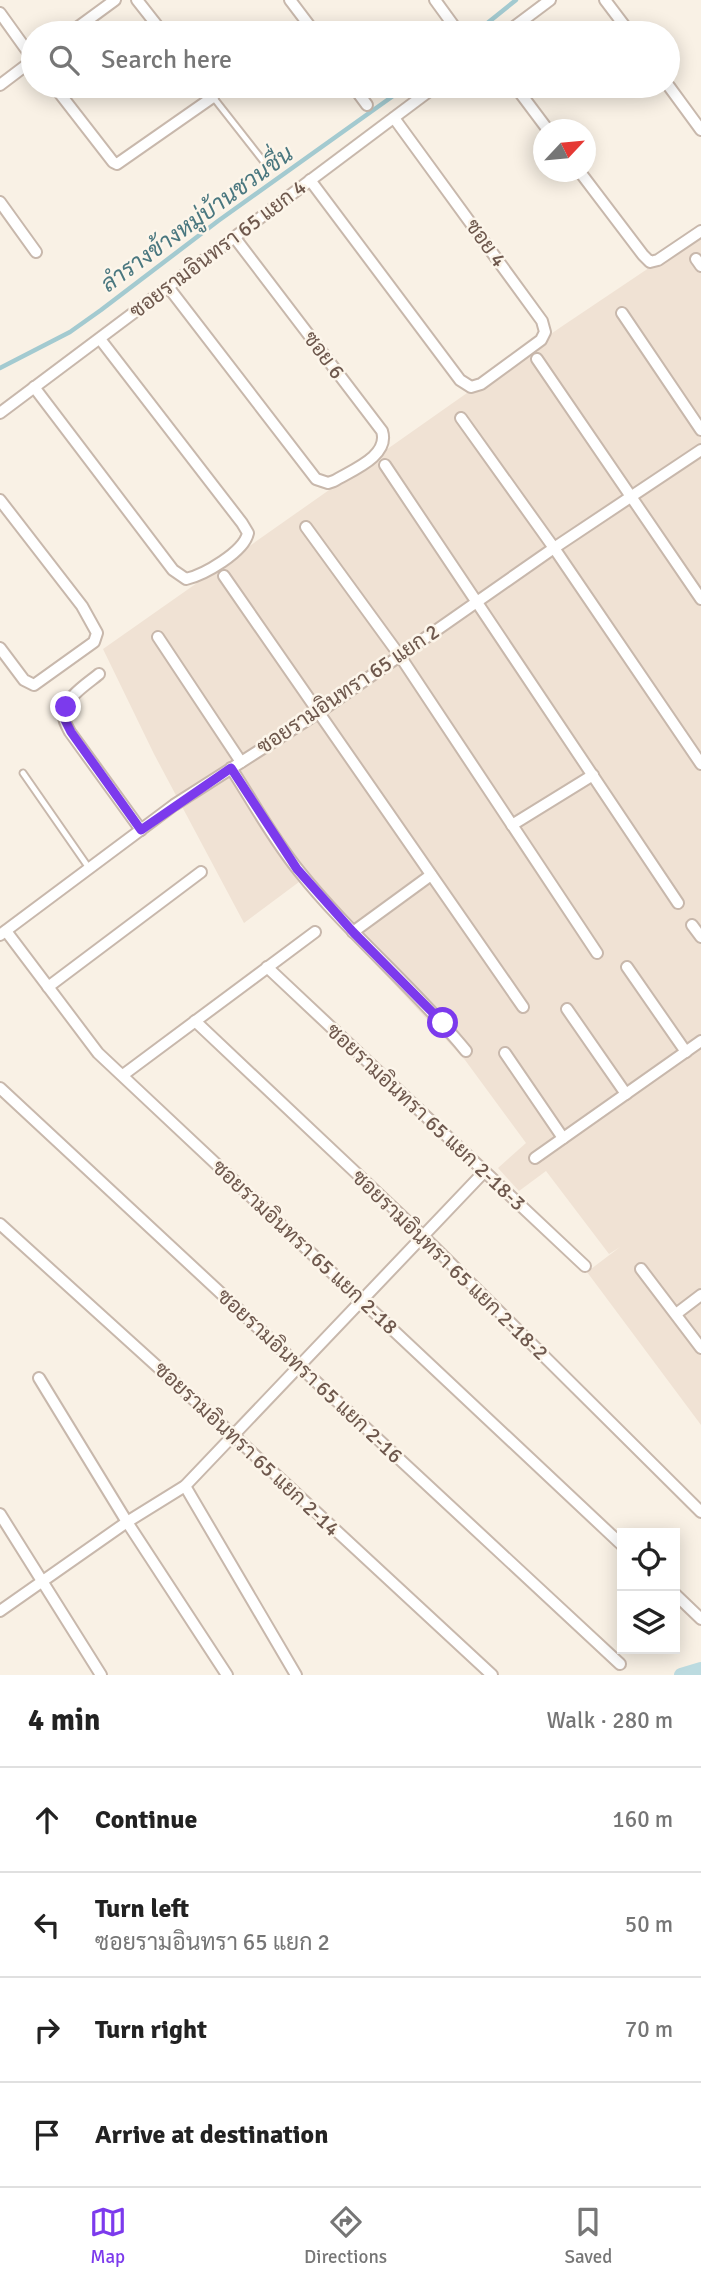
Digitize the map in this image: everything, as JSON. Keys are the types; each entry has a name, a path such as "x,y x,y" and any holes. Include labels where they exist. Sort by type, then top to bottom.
{"street":[{"path":"86,21 115,0"},
{"path":"136,0 153,21"},
{"path":"290,0 306,21"},
{"path":"435,0 450,21"},
{"path":"522,21 550,0"},
{"path":"605,0 621,21"},
{"path":"0,13 21,43"},
{"path":"0,85 21,69"},
{"path":"63,98 117,164 212,98"},
{"path":"362,98 367,105"},
{"name":"ซอยรามอินทรา 65 แยก 4","path":"0,412 420,98"},
{"path":"524,98 540,119"},
{"path":"678,98 701,130"},
{"name":"ซอย 4","path":"310,180 460,380 471,387 481,384 541,340 545,332 542,321 394,118"},
{"path":"588,182 650,262 658,260 700,232"},
{"path":"0,202 36,252"},
{"name":"ซอย 6","path":"169,288 316,480 328,482 379,453 383,445 382,431 235,237"},
{"path":"622,313 701,430"},
{"path":"34,387 173,570 186,579 198,576 243,547 248,533 100,339"},
{"path":"537,359 701,599"},
{"path":"461,418 700,759"},
{"name":"ซอยรามอินทรา 65 แยก 2","path":"3,933 141,830 318,713 476,601 701,450"},
{"path":"386,466 678,903"},
{"path":"0,500 82,606 97,633 93,642 34,685 24,680 0,649"},
{"path":"306,527 400,656 597,953"},
{"path":"224,576 523,1007"},
{"path":"158,637 297,869 353,932 443,1023 466,1051"},
{"path":"99,674 76,693 66,707 64,718 71,732 141,830"},
{"path":"512,825 593,775"},
{"path":"48,987 201,872"},
{"path":"353,932 431,874"},
{"path":"692,925 701,937"},
{"path":"122,1075 315,932"},
{"name":"ซอยรามอินทรา 65 แยก 2-18","path":"3,933 98,1053 617,1540"},
{"name":"ซอยรามอินทรา 65 แยก 2-18-3","path":"267,967 585,1266"},
{"path":"627,967 686,1052"},
{"path":"566,1009 626,1094"},
{"name":"ซอยรามอินทรา 65 แยก 2-18-2","path":"195,1021 423,1236 701,1512"},
{"path":"535,1158 701,1041"},
{"path":"505,1053 564,1138"},
{"name":"ซอยรามอินทรา 65 แยก 2-16","path":"0,1088 620,1664"},
{"path":"0,1611 127,1522 185,1486 484,1172"},
{"name":"ซอยรามอินทรา 65 แยก 2-14","path":"0,1224 492,1675"},
{"path":"641,1269 701,1348"},
{"path":"676,1314 701,1295"},
{"path":"39,1378 127,1522 227,1675"},
{"path":"185,1486 296,1675"},
{"path":"0,1514 101,1675"},
{"path":"680,1599 701,1619"}],"lane":[{"path":"214,98 264,162"},
{"path":"23,773 89,868"}],"shaded area":[{"path":"701,233 701,1425 587,1272 620,1247 609,1254 546,1171 519,1191 498,1168 526,1143 465,1060 299,882 244,923 154,754 103,649 558,329"}],"waterway":[{"name":"ลำรางข้างหมู่บ้านชวนชื่น","path":"490,21 516,0"},
{"name":"ลำรางข้างหมู่บ้านชวนชื่น","path":"0,368 70,332 218,221 390,98"},
{"path":"681,1675 701,1669"}],"route":[{"path":"66,707 64,718 71,732 141,830 231,768 297,869 353,932 443,1023"}]}
